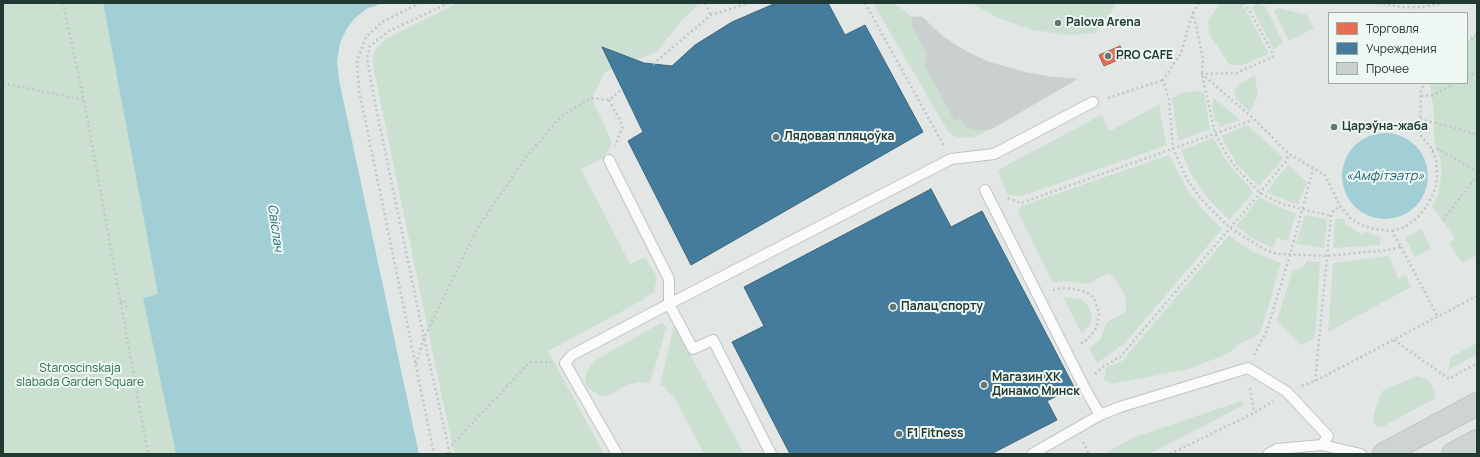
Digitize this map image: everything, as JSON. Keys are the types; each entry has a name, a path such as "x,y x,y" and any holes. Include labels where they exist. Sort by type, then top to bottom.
{"main road":[{"path":"1384,454 1477,404"},
{"path":"1452,454 1477,441"}],"lane":[{"path":"617,454 565,363 572,355 951,159 994,154 1093,102"},
{"path":"610,160 669,279 669,304 693,349 713,340 771,454"},
{"path":"985,190 1083,385 1100,415"},
{"path":"1032,454 1100,415 1120,407 1248,368 1288,392 1328,436 1322,445"},
{"path":"1268,454 1277,449 1322,445 1361,454"}],"path":[{"path":"63,3 84,100 148,454"},
{"path":"420,3 382,22 366,37 357,61 359,90 434,454"},
{"path":"449,3 389,31 370,46 367,58 370,80 424,338 450,454"},
{"path":"705,3 711,14"},
{"path":"653,64 711,14 749,3"},
{"path":"865,3 951,159"},
{"path":"1093,102 1163,80 1181,53 1193,12 1199,3"},
{"path":"1202,74 1236,73 1274,58 1245,3"},
{"path":"1378,3 1402,7 1444,3"},
{"path":"1193,12 1203,59 1202,74 1215,133 1225,152 1236,168 1260,193 1282,204 1331,216"},
{"path":"1468,41 1477,34"},
{"path":"1468,76 1477,72"},
{"path":"1202,74 1254,119 1289,154 1325,175 1340,206 1352,219 1362,225 1374,229 1392,231 1405,227 1417,218 1427,206 1435,190 1437,176 1436,159 1420,135 1421,89 1424,84"},
{"path":"1163,80 1169,100 1173,148 1187,179 1200,198 1230,228 1264,249 1277,254 1326,256 1387,250 1401,247"},
{"path":"3,83 84,100"},
{"path":"1421,96 1433,94 1453,84"},
{"path":"416,364 424,338 478,227 527,156 561,116 592,98 609,100 622,89"},
{"path":"609,100 623,126 610,160"},
{"path":"985,190 1021,203 1254,119"},
{"path":"1420,119 1477,134"},
{"path":"1432,151 1438,149 1477,171"},
{"path":"1083,385 1103,367 1120,357 1260,193 1286,161 1289,154"},
{"path":"1254,414 1248,368 1267,330 1290,255 1313,169"},
{"path":"1442,220 1477,176"},
{"path":"1315,381 1331,216 1334,210 1340,206"},
{"path":"1392,231 1438,317"},
{"path":"1037,293 1063,288 1086,292 1094,298 1099,313 1096,327 1088,339 1067,353"},
{"path":"1170,454 1254,414 1288,392 1315,381 1477,296"},
{"path":"1394,340 1449,380 1477,363"},
{"path":"446,454 449,448 530,362 565,363"}],"green space":[{"name":"Staroscinskaja slabada Garden Square","path":"3,3 103,3 158,294 143,298 176,454 3,454"},
{"path":"458,3 700,3 680,22 657,52 605,72 592,98 612,143 603,158 581,169 630,264 645,257 657,277 654,292 641,301 548,351 604,454 454,454 373,66 373,55 385,39"},
{"path":"873,3 894,3 912,17 912,26 927,54 925,65 955,121 961,118 978,130 991,129 973,138 957,137 949,133"},
{"name":"Palova Arena","path":"971,3 1117,3 1096,33 1065,35 1029,29 996,17"},
{"path":"1221,3 1242,3 1269,54 1242,65 1230,65 1209,34 1208,20"},
{"path":"1256,3 1266,7 1283,43 1274,50 1252,8"},
{"path":"1278,8 1307,15 1314,28 1289,41 1274,11"},
{"path":"1477,34 1477,255 1462,263 1449,243 1455,238 1432,206 1438,195 1442,170 1440,158 1434,141 1434,112 1430,84 1468,84 1468,41"},
{"path":"1255,75 1258,95 1250,112 1236,98 1234,92 1237,86"},
{"path":"1196,91 1204,92 1210,129 1178,141 1172,98 1182,93"},
{"path":"1214,98 1240,120 1219,127 1219,122 1215,122 1212,104"},
{"path":"1160,104 1161,117 1167,145 1020,197 1007,194 998,170 1101,115 1110,131"},
{"path":"1247,125 1284,158 1259,186 1237,165 1221,136"},
{"path":"1213,138 1230,166 1254,192 1229,220 1213,204 1192,176 1181,150"},
{"path":"1169,155 1187,189 1202,209 1222,229 1125,343 1097,363 1089,348 1100,340 1107,322 1126,312 1124,293 1114,278 1108,273 1088,284 1067,281 1053,283 1019,214 1019,210 1021,206"},
{"path":"1288,165 1307,182 1298,205 1266,192"},
{"path":"1260,197 1278,207 1296,213 1288,241 1277,238 1273,248 1254,239 1236,226"},
{"path":"1307,215 1327,219 1324,248 1296,244 1304,217"},
{"path":"1335,219 1344,219 1346,221 1345,224 1362,235 1364,232 1380,236 1380,245 1333,248"},
{"path":"1421,229 1431,248 1415,257 1405,238"},
{"path":"1229,235 1251,251 1281,263 1260,334 1241,343 1227,354 1189,369 1112,384 1107,382 1104,379 1106,368 1122,361"},
{"path":"1389,256 1398,279 1406,275 1411,287 1328,332 1333,263"},
{"path":"1307,261 1320,262 1315,338 1301,345 1277,321 1293,269 1298,269"},
{"path":"1063,297 1081,299 1086,303 1090,310 1092,317 1089,326 1082,334"},
{"path":"661,323 667,326 650,383 640,382 627,385 609,395 601,396 588,388 585,381 586,373 594,361"},
{"path":"674,325 744,454 704,454 675,398 663,386 660,385"},
{"path":"1477,343 1477,354 1448,370 1451,357"},
{"path":"1417,376 1430,382 1436,398 1382,427 1378,427 1373,422 1374,413 1382,391"},
{"path":"1241,401 1244,405 1149,454 1104,454 1135,437"}],"water":[{"name":"Свіслач","path":"103,3 383,3 366,9 354,19 346,30 340,43 337,61 339,80 419,454 176,454 143,298 158,294"},
{"name":"«Амфітэатр»","path":"1385,133 1402,136 1416,145 1425,159 1428,176 1425,193 1416,207 1402,216 1385,219 1368,216 1354,207 1345,193 1342,176 1345,159 1354,145 1368,136"}],"building: Торговля":[{"path":"1120,46 1125,57 1104,66 1099,55"}],"building: Учреждения":[{"name":"Лядовая пляцоўка","path":"776,3 828,3 845,35 865,25 923,132 691,265 628,141 643,132 602,47 644,63 672,66 695,45 732,22"},
{"name":"Палац спорту","path":"931,189 951,227 982,211 1074,387 1047,401 1057,420 991,454 790,454 732,342 764,326 744,287"}],"building: Прочее":[{"path":"912,17 922,17 943,37 967,52 988,62 1027,73 1050,77 1077,79 991,129 978,130 967,127 961,118 955,121 925,65 927,54 912,26"}],"place":[{"name":"Palova Arena","path":"1058,23"},
{"name":"PRO CAFE","path":"1108,56"},
{"name":"Царэўна-жаба","path":"1334,127"},
{"name":"Лядовая пляцоўка","path":"776,137"},
{"name":"Палац спорту","path":"893,307"},
{"name":"Магазин ХК Динамо Минск","path":"984,385"},
{"name":"F1 Fitness","path":"899,434"}]}
